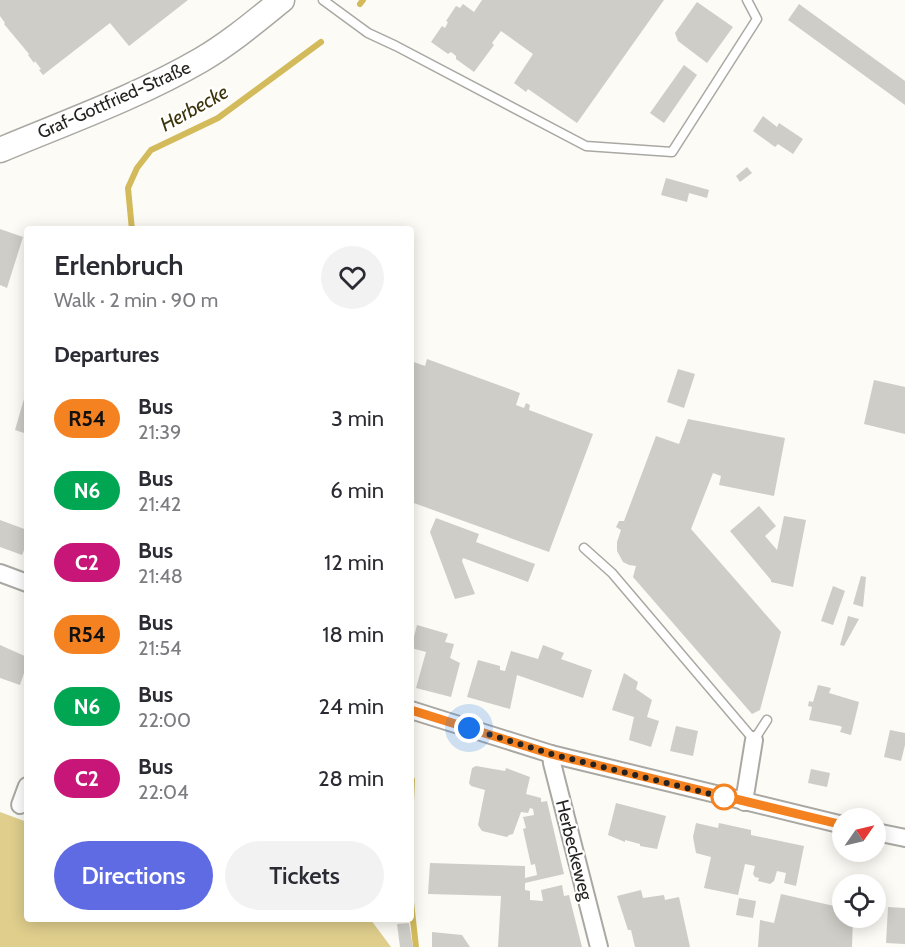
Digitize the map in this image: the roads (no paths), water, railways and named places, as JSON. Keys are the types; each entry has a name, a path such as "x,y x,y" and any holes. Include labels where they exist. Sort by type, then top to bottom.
{"street":[{"name":"Graf-Gottfried-Straße","path":"0,150 151,87 203,59 251,26 282,0"},
{"path":"0,573 24,582"},
{"path":"414,711 551,754 832,822"},
{"path":"744,802 754,740"},
{"name":"Herbeckeweg","path":"551,754 599,947"},
{"path":"20,805 24,794"},
{"path":"886,834 905,838"}],"lane":[{"path":"323,0 368,33 586,146 672,152 757,19 747,0"},
{"path":"584,548 612,573 754,740 767,720"}],"waterway":[{"name":"Herbecke","path":"360,4 363,0"},
{"name":"Herbecke","path":"132,226 128,188 137,168 151,150 218,118 321,42"},
{"path":"413,922 416,947"}]}
